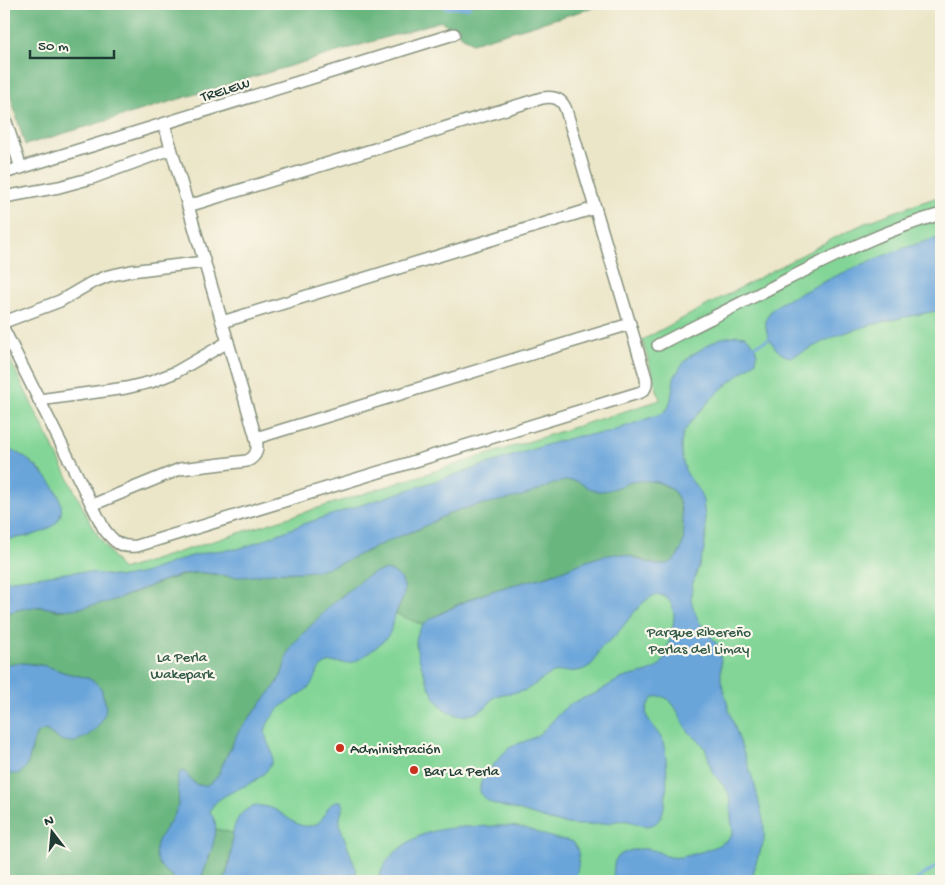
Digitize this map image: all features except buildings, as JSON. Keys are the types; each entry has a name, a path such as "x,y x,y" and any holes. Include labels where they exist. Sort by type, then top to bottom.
{"street":[{"name":"TRELEW","path":"4,173 454,34"},
{"path":"4,330 104,529 115,541 129,547 638,394 645,390 647,382 564,106 554,97 542,98 188,206"},
{"path":"4,116 21,168"},
{"path":"92,506 180,469 247,461 256,455 256,438 164,124"},
{"path":"4,197 75,183 171,149"},
{"path":"222,322 595,208"},
{"path":"658,346 846,250 884,233 941,214"},
{"path":"4,322 60,301 91,283 108,276 131,271 204,262"},
{"path":"256,438 630,324"},
{"path":"39,400 126,388 151,382 176,372 228,342"}],"green space":[{"path":"4,4 606,4 472,43 441,21 25,145 4,74"},
{"name":"Parque Ribereño Perlas del Limay","path":"941,196 941,881 4,881 4,540 44,531 59,496 36,466 22,456 4,449 4,348 93,528 122,570 660,400 642,340 865,223"},
{"name":"La Perla Wakepark","path":"644,479 669,487 675,493 683,518 685,529 682,548 674,560 665,565 656,565 627,556 597,558 548,576 475,597 442,612 423,625 396,614 402,600 404,585 385,570 373,573 342,595 293,644 276,685 245,723 232,744 215,780 203,786 196,784 190,779 178,777 176,812 160,838 156,852 163,868 177,881 4,881 4,814 8,809 4,789 4,773 26,767 32,750 32,743 37,733 46,730 55,737 106,705 101,688 88,678 36,664 4,665 4,614 29,607 44,607 58,611 94,605 192,573 223,576 259,575 273,572 290,573 325,568 366,552 400,535 417,530 449,513 529,494 565,480 582,482 592,490"},
{"path":"216,829 233,833 225,881 200,881 209,859"}],"water":[{"path":"941,237 941,310 849,331 790,357 781,353 770,340 767,334 766,321 771,311 779,304 871,261"},
{"path":"737,335 745,336 751,341 757,354 756,361 712,398 689,424 683,434 681,445 685,470 699,490 703,501 705,517 704,551 692,586 691,600 699,622 720,649 721,680 730,713 755,786 764,824 764,841 755,865 752,881 612,881 616,859 628,851 648,849 670,857 683,857 717,846 729,839 733,833 728,792 713,773 703,745 688,731 670,701 660,696 653,698 647,706 646,712 649,721 663,742 666,760 667,784 664,807 661,816 654,824 647,826 628,821 582,825 560,823 490,802 481,795 481,784 485,774 505,751 539,734 560,712 578,700 596,693 619,680 648,672 661,664 668,649 674,616 672,605 664,596 657,595 646,601 614,637 603,645 594,662 588,667 579,671 554,673 523,691 496,696 483,709 469,715 451,713 438,702 429,687 417,651 417,636 426,622 484,594 548,576 607,555 631,556 660,565 674,560 680,552 684,537 684,527 678,499 671,488 665,485 653,481 634,482 602,491 593,490 574,481 560,482 527,495 453,512 347,560 316,571 272,573 249,577 191,573 167,579 107,602 89,606 63,610 34,607 4,614 4,581 73,572 123,577 144,573 200,554 248,546 303,524 549,444 578,436 607,433 663,413 668,408 671,399 674,378 690,356 718,339"},
{"path":"4,449 17,453 27,459 52,484 61,505 61,515 50,528 31,535 4,540"},
{"path":"385,570 399,577 403,582 404,590 388,636 355,662 336,662 322,666 308,688 277,711 268,723 265,733 273,758 270,766 256,780 221,798 214,804 210,811 215,822 215,835 200,881 177,881 162,868 157,859 156,850 161,834 176,812 180,772 185,772 191,780 202,786 213,781 218,775 238,732 276,685 293,644 331,605 365,577"},
{"path":"22,663 46,666 88,678 101,688 106,705 105,713 94,731 75,742 60,740 46,730 37,733 25,768 20,773 4,773 4,665"},
{"path":"4,789 9,801 8,808 4,814"},
{"path":"336,801 341,801 343,806 340,826 356,869 357,881 225,881 231,855 233,832 239,816 244,811 257,806 264,806 279,812 302,826 310,826 319,822 329,807"},
{"path":"462,827 516,827 557,839 571,841 577,848 579,857 575,881 377,881 388,860 407,843 431,832"}],"waterway":[{"path":"447,4 466,4"},
{"path":"752,347 772,338"},
{"path":"915,881 941,864"}],"place":[{"name":"Administración","path":"340,748"},
{"name":"Bar La Perla","path":"414,770"}]}
